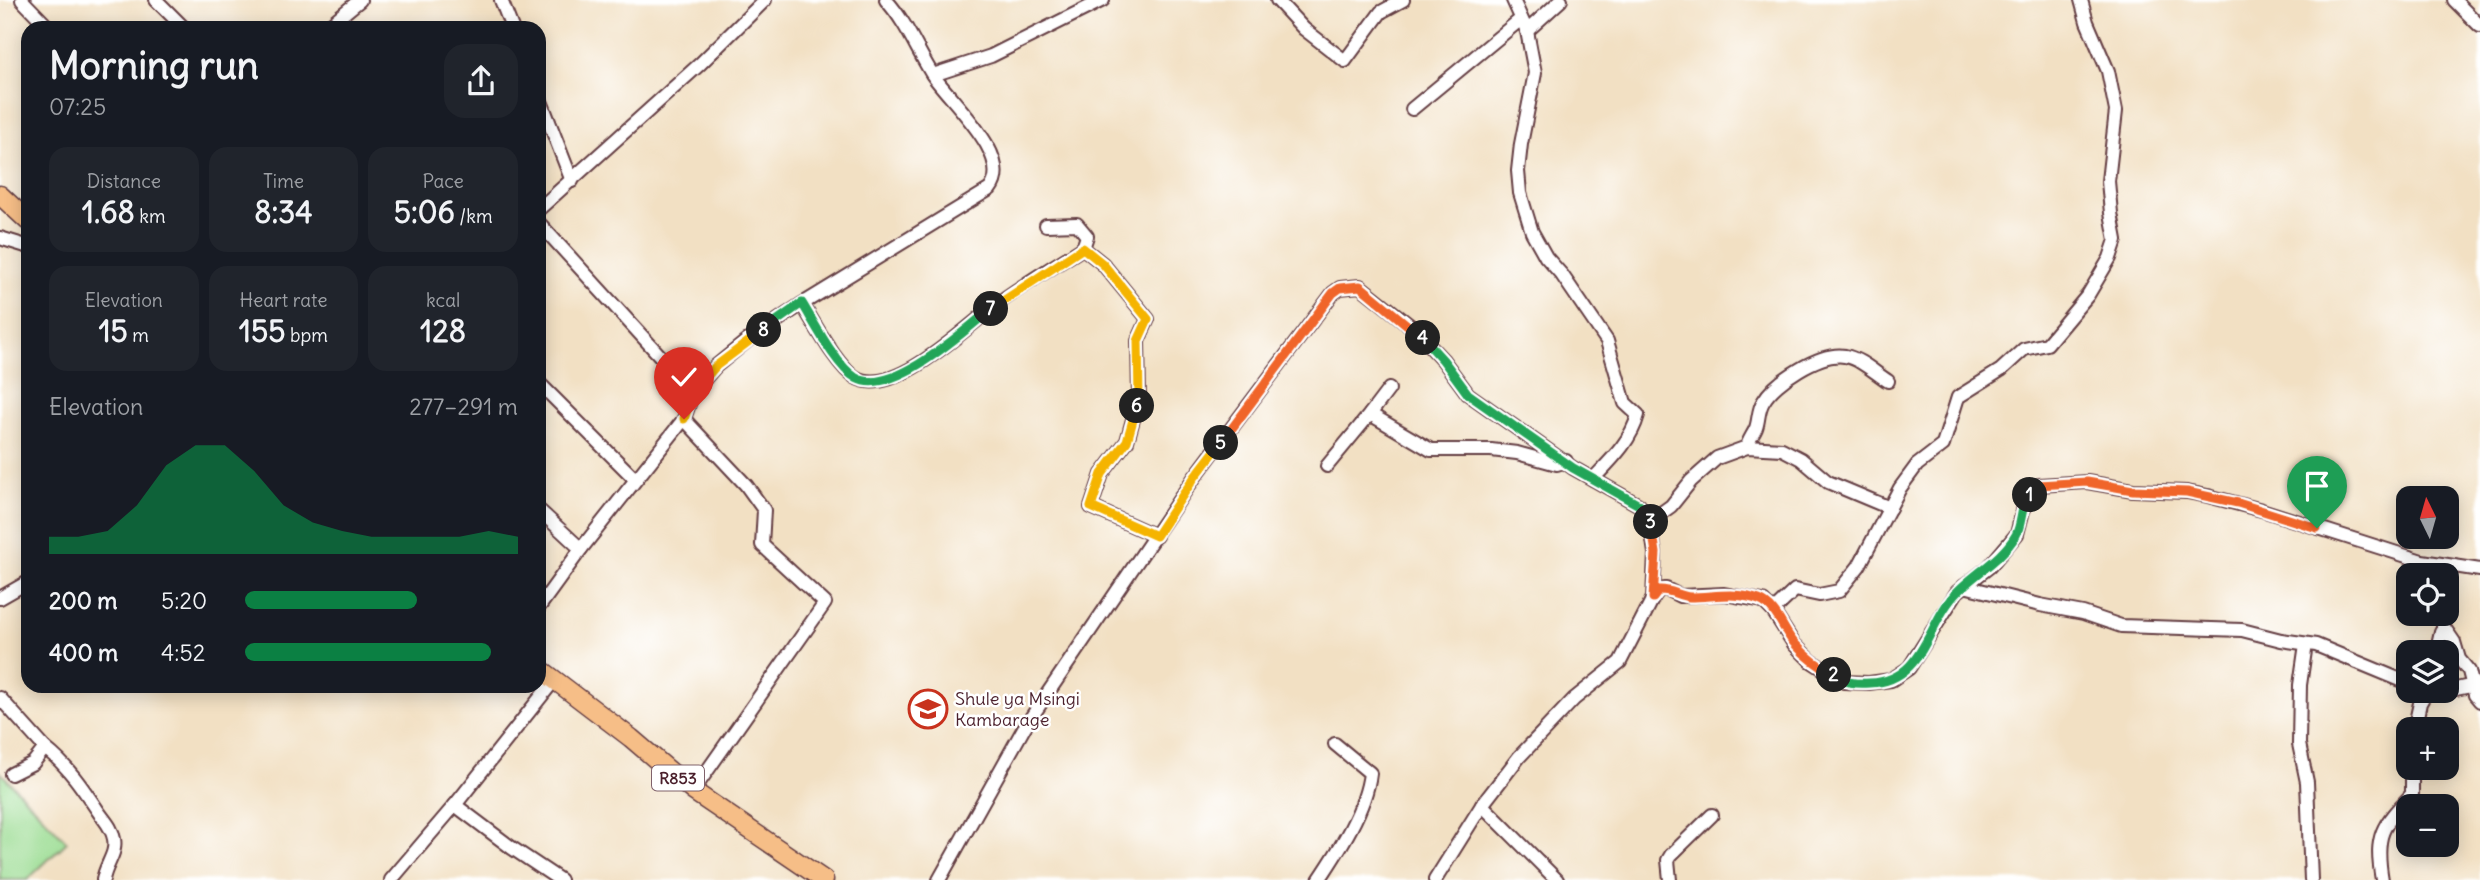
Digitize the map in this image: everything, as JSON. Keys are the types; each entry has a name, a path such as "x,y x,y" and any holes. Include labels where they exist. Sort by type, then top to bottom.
{"main road":[{"path":"0,195 21,211"},
{"name":"R853","path":"546,673 631,738 693,791 824,880"}],"street":[{"path":"22,0 42,21"},
{"path":"156,0 177,21"},
{"path":"334,21 360,0"},
{"path":"501,0 509,21"},
{"path":"546,203 701,64 765,0"},
{"path":"546,597 581,548 684,419 693,392 716,366 802,303 990,189 995,183 995,173 984,139 933,75 902,18 886,0"},
{"path":"933,75 991,56 1103,0"},
{"path":"1277,0 1304,29 1345,61 1381,12 1403,0"},
{"path":"1513,0 1524,25 1535,73 1521,144 1518,170 1520,193 1532,232 1546,257 1562,275 1607,341 1625,403 1638,415 1634,429 1622,449 1594,479"},
{"path":"1412,109 1561,0"},
{"path":"1773,611 1795,590 1819,594 1839,591 1859,566 1917,465 1942,445 1958,397 2001,370 2024,349 2047,344 2088,295 2110,258 2116,240 2108,181 2116,111 2108,71 2087,22 2081,0"},
{"path":"2454,0 2480,26"},
{"path":"546,114 572,181"},
{"path":"802,303 840,362 854,377 876,383 887,380 937,353 1000,301 1083,248 1087,236 1077,224 1046,225"},
{"path":"546,231 693,392"},
{"path":"0,238 21,244"},
{"path":"1083,248 1103,264 1148,319 1138,341 1139,398 1127,441 1102,474 1091,507 1156,536"},
{"path":"939,880 1024,728 1202,467 1333,293 1340,288 1360,286 1413,328 1443,360 1468,394 1573,468 1639,505 1650,521 1656,553 1653,598"},
{"path":"1747,447 1755,431 1763,401 1806,365 1819,359 1845,356 1888,381"},
{"path":"1327,466 1389,389"},
{"path":"546,390 635,479"},
{"path":"1370,414 1432,450 1491,450 1517,453 1557,464 1566,461"},
{"path":"684,419 746,485 764,509 762,544 825,603 693,791"},
{"path":"1650,521 1671,506 1691,481 1717,458 1747,447 1782,449 1801,459 1829,482 1890,508"},
{"path":"1435,880 1482,805 1519,757 1574,699 1620,662 1659,590 1666,589 1680,596 1739,595 1763,601 1773,611 1794,644 1811,661 1844,682 1892,680 1909,668 1957,592 1989,567 2017,534 2026,499 2039,485 2087,482 2133,490 2187,492 2208,496 2422,561 2480,570"},
{"path":"546,516 581,548"},
{"path":"0,598 21,586"},
{"path":"1964,586 2083,613 2121,626 2242,629 2336,652 2396,678"},
{"path":"2439,640 2442,629 2452,640"},
{"path":"2306,644 2300,685 2299,744 2307,782 2311,880"},
{"path":"2459,659 2469,670 2477,686 2480,701"},
{"path":"546,690 555,679"},
{"path":"2459,689 2477,686"},
{"path":"390,880 455,805 544,693"},
{"path":"0,698 74,774 111,829 115,840 113,855 103,880"},
{"path":"1319,880 1338,850 1368,789 1370,773 1335,744"},
{"path":"11,774 33,763 46,748"},
{"path":"2382,880 2379,836 2395,811 2412,794 2412,780"},
{"path":"455,805 560,880"},
{"path":"1482,805 1556,880"},
{"path":"1670,880 1668,860 1671,855 1712,815"}],"green space":[{"path":"0,772 67,842 27,880 0,880"}],"place":[{"name":"Shule ya Msingi Kambarage","path":"928,709"}],"route":[{"path":"684,419 693,392 716,366 802,303 840,362 854,377 876,383 887,380 937,353 1000,301 1083,248 1103,264 1148,319 1138,341 1139,398 1127,441 1102,474 1091,507 1156,536 1194,478 1333,293 1340,288 1360,286 1413,328 1443,360 1468,394 1573,468 1639,505 1650,521 1656,553 1653,598 1659,590 1666,589 1680,596 1724,594 1763,601 1773,611 1794,644 1811,661 1844,682 1892,680 1909,668 1957,592 1989,567 2017,534 2026,499 2039,485 2087,482 2133,490 2187,492 2238,503 2317,528"}]}
